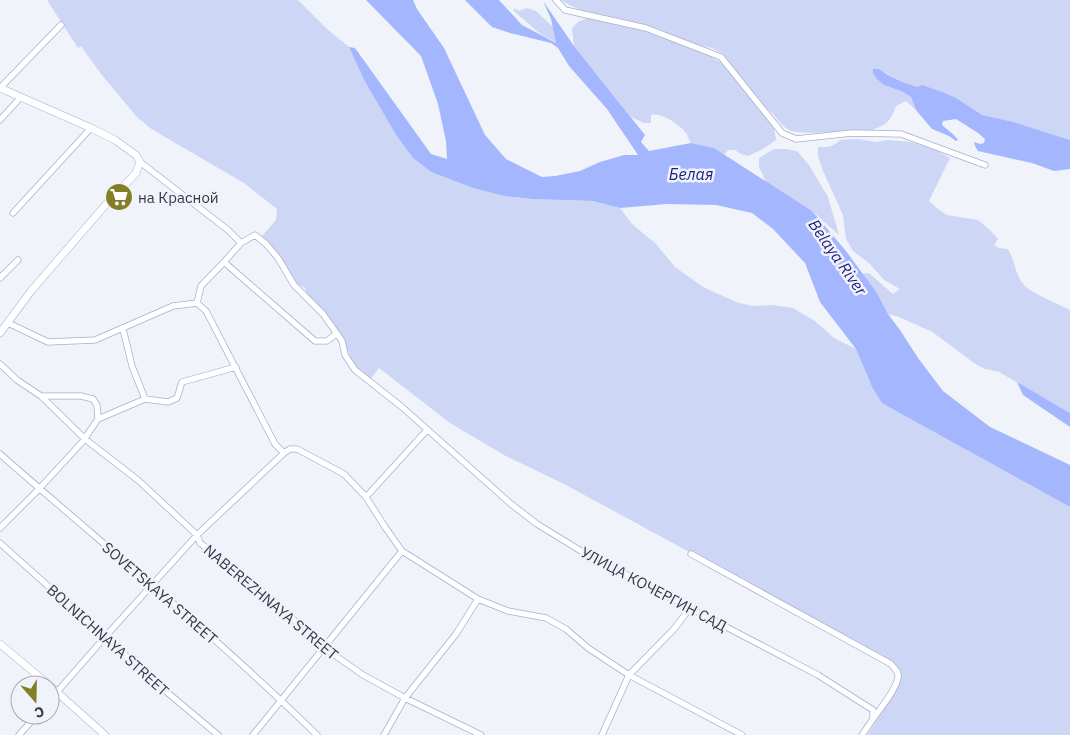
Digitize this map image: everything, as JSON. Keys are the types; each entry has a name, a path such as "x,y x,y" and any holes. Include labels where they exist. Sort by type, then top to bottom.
{"street":[{"path":"556,0 565,10 646,28 721,57 782,133 796,139 852,133 901,134 985,165"},
{"path":"61,26 0,88 115,140 136,155 140,162 228,230 241,243 200,286 197,302"},
{"path":"0,120 21,97"},
{"path":"13,213 91,128"},
{"path":"0,333 31,291 108,202 136,173 140,162"},
{"name":"УЛИЦА КОЧЕРГИН САД","path":"241,243 255,235 266,244 278,258 294,285 323,314 342,341 345,355 355,370 402,407 511,504 537,524 581,551 818,675 873,710 873,719"},
{"path":"0,278 18,260"},
{"path":"224,262 315,341 326,341 336,334"},
{"path":"8,323 48,342 95,340 173,306 197,302"},
{"path":"197,302 206,311 275,444 284,454"},
{"path":"123,329 132,366 144,399"},
{"name":"NABEREZHNAYA STREET","path":"0,364 17,380 41,396 85,439 138,481 197,535 200,543 266,594 323,647 363,675 480,735"},
{"path":"0,528 85,439 98,419 144,399 168,402 177,398 182,382 236,367"},
{"path":"41,396 81,396 93,399 97,405 98,419"},
{"path":"366,497 427,430"},
{"path":"60,689 197,535 284,454 290,450 298,450 344,474 366,497 402,551 478,599 508,611 546,618 566,629 588,648 629,675 742,735"},
{"name":"SOVETSKAYA STREET","path":"0,454 282,700 317,735"},
{"name":"BOLNICHNAYA STREET","path":"0,543 162,688 218,735"},
{"path":"253,735 402,551"},
{"path":"691,554 891,664 898,675 897,681 887,700 862,735"},
{"path":"384,735 405,698 456,634 478,599"},
{"path":"602,735 629,675 674,629 690,608"},
{"path":"0,644 36,675"},
{"path":"60,695 105,735"},
{"path":"19,735 28,725"}],"shaded area":[{"path":"47,0 298,0 327,29 349,47 364,80 396,135 413,158 431,172 473,188 504,196 593,201 620,208 632,224 656,244 675,267 703,287 736,302 752,306 772,305 793,308 815,321 834,338 856,349 872,387 928,427 1070,507 1070,735 867,735 894,693 901,676 896,664 564,484 504,455 450,423 379,368 370,380 352,364 349,353 336,328 307,295 305,288 297,284 277,252 262,236 276,220 277,209 244,183 150,128 137,117 101,74 81,46 78,48"},
{"path":"561,0 1070,0 1070,140 1014,122 982,115 970,108 905,83 878,69 884,85 911,97 916,110 906,101 896,106 885,124 872,130 815,133 795,132 786,128 766,108 723,54 712,48 699,45 713,58 722,63 762,111 774,129 776,140 763,149 748,156 735,150 728,150 724,155 714,148 691,143 683,130 665,117 651,115 651,123 644,123 631,117 574,46 572,28 578,22 587,18 645,30 661,38 676,40 662,30 581,10"},
{"path":"514,8 519,11 527,8 536,11 553,27 557,43 539,33 514,11"},
{"path":"857,139 877,142 887,140 911,142 936,150 950,158 929,201 947,215 978,220 998,239 994,245 999,248 1008,249 1024,285 1039,295 1070,310 1070,413 999,372 985,369 974,363 931,331 888,314 877,293 862,274 869,273 893,294 900,289 884,280 869,263 853,251 846,239 843,215 818,156 818,147 827,147 840,140"},
{"path":"774,149 797,151 809,165 828,197 839,235 812,211 766,182 759,167 759,158"}],"water":[{"name":"Белая","path":"366,0 413,0 417,9 444,48 485,135 506,159 542,177 580,171 600,162 624,155 638,155 607,109 569,66 558,48 551,43 492,27 465,0 499,0 522,25 556,43 551,19 543,1 574,46 645,135 641,142 649,151 691,143 714,148 812,211 846,251 877,293 888,314 943,391 990,427 1070,465 1070,507 882,403 872,387 856,349 820,302 805,263 773,229 752,213 716,205 667,204 620,208 593,201 504,196 473,188 431,172 413,158 396,135 364,80 349,47 355,48 431,154 447,159 446,141 438,104 421,56"},
{"path":"873,69 879,69 888,75 917,87 922,85 942,92 956,98 982,115 1014,122 1070,140 1070,169 1054,171 1032,163 978,151 974,142 984,143 985,139 956,119 943,121 942,125 955,136 958,140 956,141 932,129 916,110 911,97 884,85 876,78"},
{"path":"1017,382 1070,413 1070,427 1023,395"}],"place":[{"name":"на Красной","path":"119,197"}],"water label":[{"name":"Belaya River","path":"838,257"}]}
